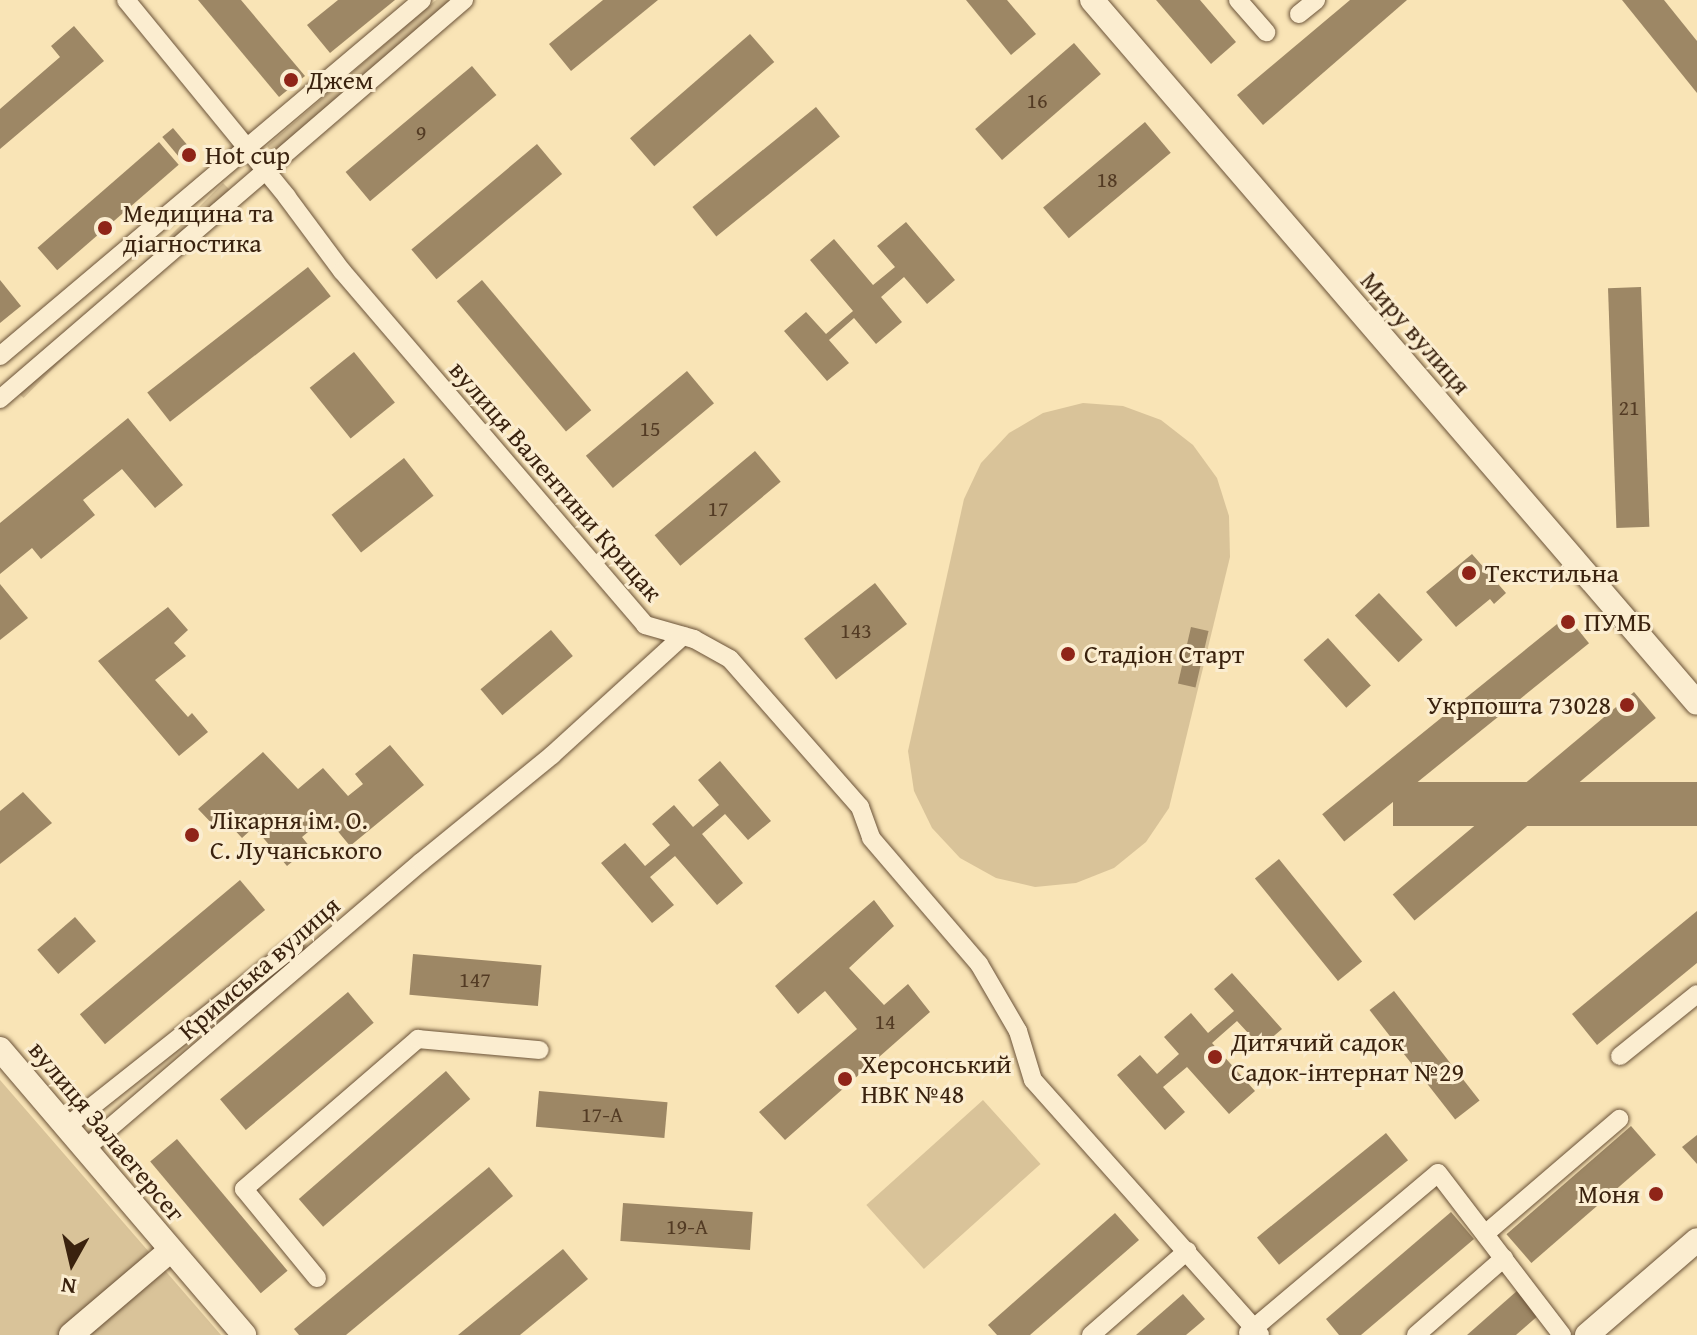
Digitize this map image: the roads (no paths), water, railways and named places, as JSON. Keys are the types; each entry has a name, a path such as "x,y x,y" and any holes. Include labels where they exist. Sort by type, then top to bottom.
{"street":[{"name":"вулиця Валентини Крицак","path":"126,0 342,271 645,625 683,636 730,659 860,807 871,838 979,964 1018,1031 1033,1080 1187,1251 1253,1333"},
{"path":"0,356 422,0"},
{"path":"0,399 464,0"},
{"name":"Миру вулиця","path":"1092,0 1697,703"},
{"path":"1238,0 1266,32"},
{"path":"1299,14 1316,0"},
{"name":"Кримська вулиця","path":"85,1149 421,862 552,755 683,636"},
{"name":"Кримська вулиця","path":"66,1127 294,946"},
{"path":"1620,1056 1697,994"},
{"path":"317,1278 244,1189 418,1039 540,1050"},
{"name":"вулиця Залаегерсег","path":"0,1049 244,1335"},
{"path":"1485,1234 1619,1119"},
{"path":"1253,1333 1438,1173 1562,1335"},
{"path":"1587,1335 1697,1240"},
{"name":"вулиця Залаегерсег","path":"71,1335 171,1250"},
{"path":"1091,1335 1187,1251"},
{"path":"1416,1335 1504,1258"}],"place":[{"name":"Джем","path":"291,80"},
{"name":"Hot cup","path":"189,155"},
{"name":"Медицина та діагностика","path":"105,228"},
{"name":"Текстильна","path":"1469,573"},
{"name":"ПУМБ","path":"1568,622"},
{"name":"Стадіон Старт","path":"1068,654"},
{"name":"Укрпошта 73028","path":"1627,705"},
{"name":"Лікарня ім. О. С. Лучанського","path":"192,835"},
{"name":"Дитячий садок Садок-інтернат №29","path":"1215,1057"},
{"name":"Херсонський НВК №48","path":"845,1079"},
{"name":"Моня","path":"1656,1194"}]}
